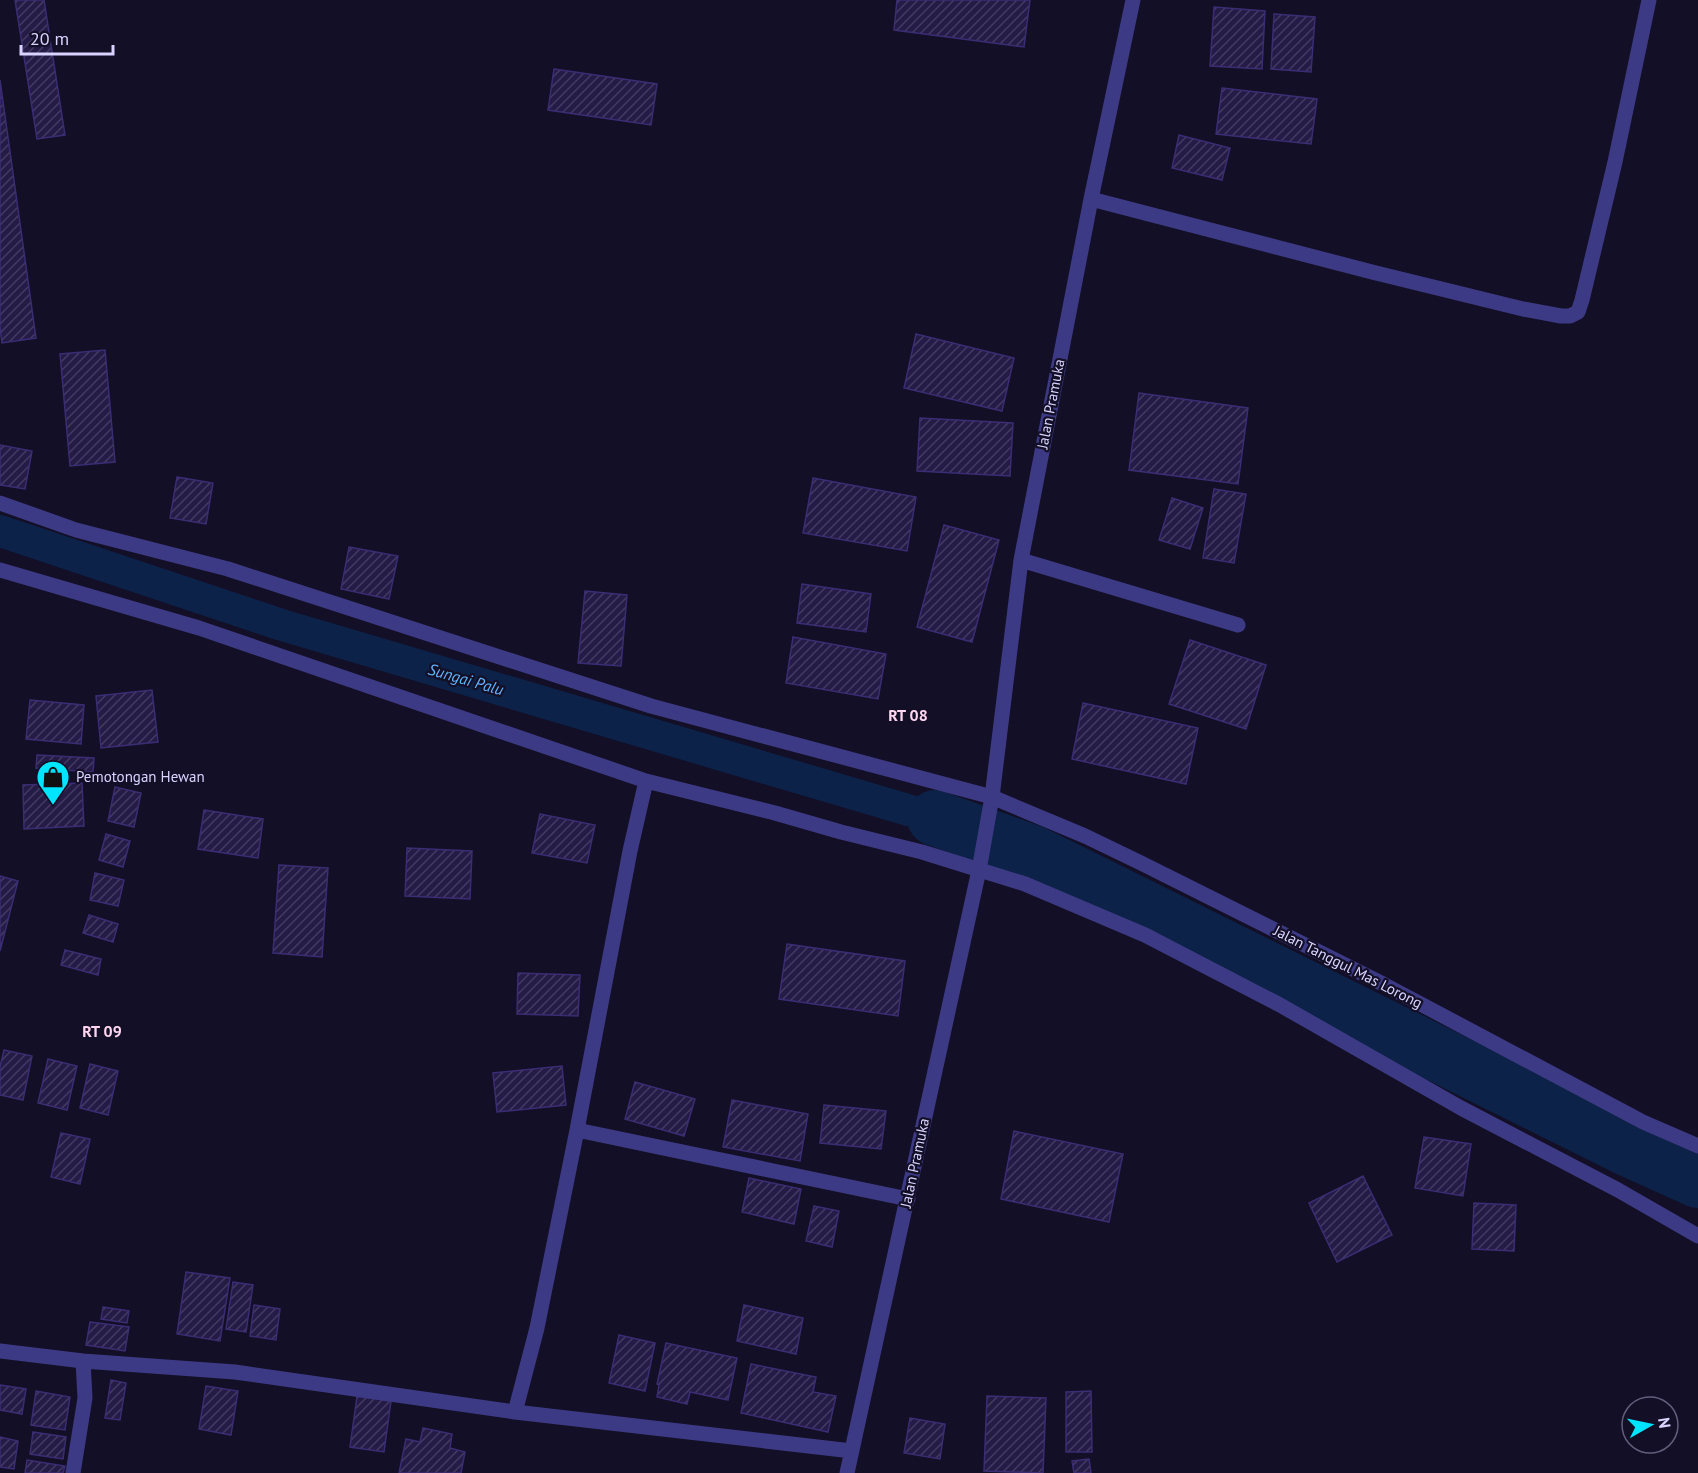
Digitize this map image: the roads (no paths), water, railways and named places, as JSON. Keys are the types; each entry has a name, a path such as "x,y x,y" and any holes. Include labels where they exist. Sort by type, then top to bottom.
{"street":[{"name":"Jalan Pramuka","path":"846,1473 908,1199 992,804 1021,560 1091,199 1133,0"},
{"path":"1091,199 1523,309 1570,316 1578,312 1582,300 1616,162 1649,0"},
{"name":"Jalan Tanggul Mas Lorong","path":"0,503 75,530 228,569 651,706 992,804 1085,836 1383,984 1643,1122 1698,1146"},
{"path":"1021,560 1238,624"},
{"path":"0,570 199,628 646,781 775,813 1025,884 1145,935 1280,1005 1461,1108 1618,1190 1698,1236"},
{"path":"515,1412 537,1328 630,851 646,781"},
{"path":"577,1130 908,1199"},
{"path":"0,1351 83,1361 234,1372 515,1412 852,1451"},
{"path":"73,1473 84,1398 83,1361"}],"waterway":[{"name":"Sungai Palu","path":"0,531 282,625 935,818"},
{"path":"935,818 1033,853 1627,1148 1698,1180"}],"place":[{"name":"Pemotongan Hewan","path":"53,806"}],"district":[{"name":"RT 08","path":"908,715"},
{"name":"RT 09","path":"102,1031"}]}
